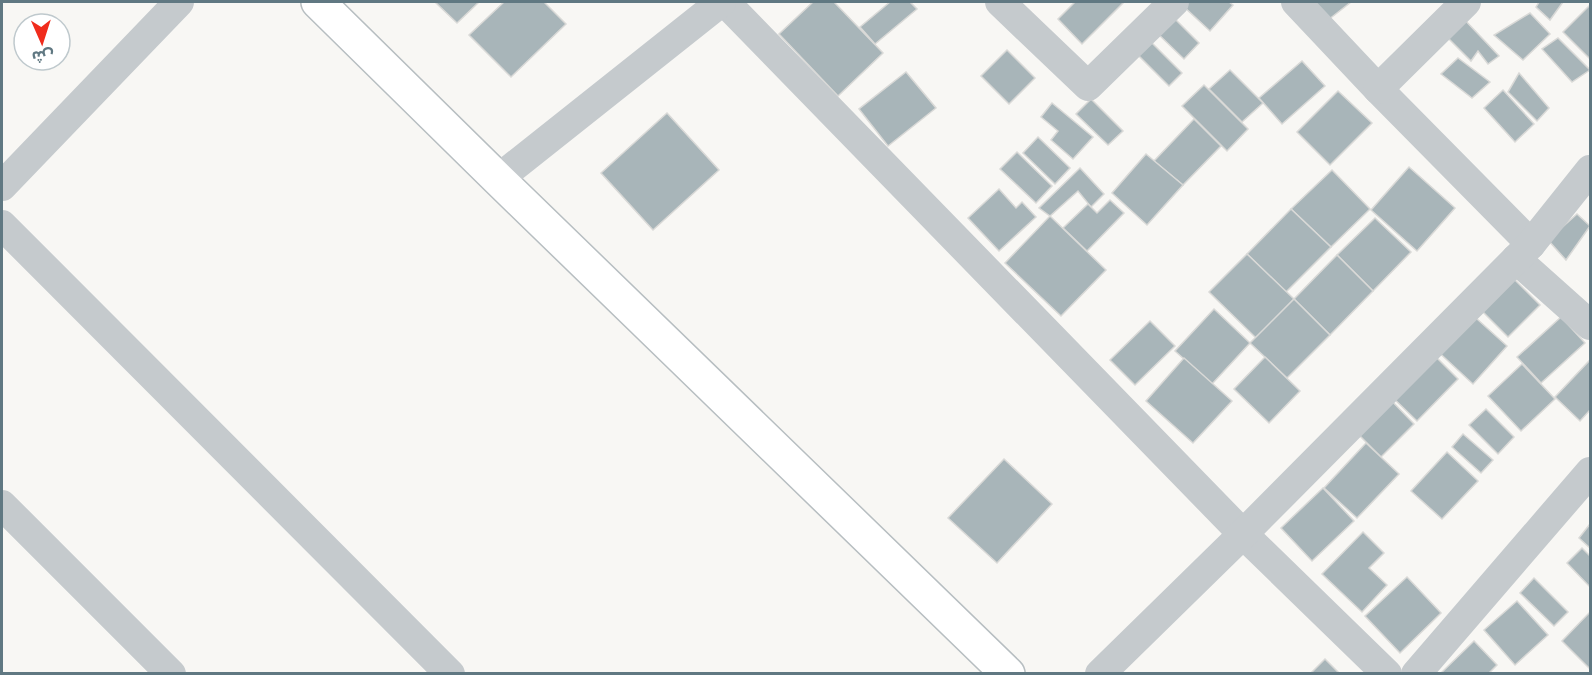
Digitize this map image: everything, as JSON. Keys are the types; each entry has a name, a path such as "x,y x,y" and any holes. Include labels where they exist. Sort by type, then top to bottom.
{"main road":[{"path":"318,2 1008,674"}],"street":[{"path":"2,186 179,2"},
{"path":"498,179 723,2 1243,534 1387,674"},
{"path":"1000,2 1088,86 1174,2"},
{"path":"1296,2 1378,88 1590,325"},
{"path":"1378,88 1466,2"},
{"path":"1100,674 1243,534 1524,251 1590,170"},
{"path":"2,225 450,674"},
{"path":"1416,674 1590,472"},
{"path":"2,505 171,674"}],"building":[{"path":"435,2 479,2 457,23"},
{"path":"504,2 544,2 566,24 511,77 469,35"},
{"path":"813,2 834,2 883,53 838,96 779,34"},
{"path":"890,2 910,2 917,9 875,44 860,27"},
{"path":"1075,2 1124,2 1082,44 1058,19"},
{"path":"1184,2 1229,2 1233,5 1210,31 1181,4"},
{"path":"1313,2 1351,2 1328,20"},
{"path":"1539,2 1563,2 1550,20 1536,7"},
{"path":"1590,5 1590,59 1563,32"},
{"path":"1530,13 1550,34 1523,60 1494,35"},
{"path":"1170,14 1199,43 1184,59 1154,30"},
{"path":"1461,16 1499,56 1488,64 1478,51 1471,61 1445,35"},
{"path":"1558,38 1590,70 1572,82 1542,49"},
{"path":"1151,42 1182,73 1169,86 1137,54"},
{"path":"1007,50 1035,78 1009,104 981,76"},
{"path":"1458,58 1490,82 1472,98 1441,74"},
{"path":"1302,61 1325,86 1282,124 1259,98"},
{"path":"1230,70 1263,103 1242,122 1209,89"},
{"path":"906,72 936,108 888,146 859,109"},
{"path":"1519,73 1549,108 1537,121 1508,92"},
{"path":"1204,85 1248,129 1227,151 1182,106"},
{"path":"1503,90 1534,124 1515,142 1484,108"},
{"path":"1338,91 1372,123 1330,165 1297,132"},
{"path":"1091,99 1123,131 1108,145 1076,114"},
{"path":"1052,103 1093,137 1073,159 1051,140 1058,131 1041,117"},
{"path":"667,113 719,170 653,230 601,173"},
{"path":"1194,119 1221,146 1183,185 1154,161"},
{"path":"1038,137 1070,168 1055,184 1023,153"},
{"path":"1017,152 1052,186 1036,203 1000,169"},
{"path":"1146,154 1183,185 1147,225 1112,193"},
{"path":"1409,167 1455,208 1417,251 1371,210"},
{"path":"1080,168 1104,194 1091,207 1078,191 1050,216 1039,208"},
{"path":"1332,170 1370,209 1331,247 1291,209"},
{"path":"999,189 1016,208 1022,202 1036,217 999,251 968,218"},
{"path":"1110,200 1124,213 1087,251 1063,228 1088,204 1097,213"},
{"path":"1291,209 1331,247 1286,292 1247,254"},
{"path":"1577,214 1590,226 1566,260 1548,240"},
{"path":"1050,216 1106,270 1061,316 1005,263"},
{"path":"1375,218 1411,252 1373,291 1337,255"},
{"path":"1247,254 1294,299 1256,338 1209,292"},
{"path":"1337,255 1373,291 1330,335 1294,299"},
{"path":"1513,278 1540,305 1508,337 1481,310"},
{"path":"1294,299 1330,335 1287,378 1250,343"},
{"path":"1214,309 1250,343 1212,384 1175,351"},
{"path":"1467,310 1507,346 1473,384 1433,347"},
{"path":"1561,317 1585,343 1541,383 1517,357"},
{"path":"1150,321 1175,346 1135,385 1110,360"},
{"path":"1429,350 1458,379 1417,421 1388,393"},
{"path":"1265,357 1300,391 1269,423 1234,389"},
{"path":"1184,358 1232,401 1193,443 1146,401"},
{"path":"1590,360 1590,410 1580,421 1555,397"},
{"path":"1522,364 1555,399 1521,431 1488,396"},
{"path":"1385,394 1414,424 1381,457 1351,427"},
{"path":"1486,409 1514,437 1498,454 1469,425"},
{"path":"1463,434 1493,460 1481,473 1452,447"},
{"path":"1366,443 1399,474 1357,518 1324,488"},
{"path":"1447,452 1478,481 1442,519 1411,491"},
{"path":"1004,459 1052,504 997,563 948,518"},
{"path":"1323,488 1354,521 1312,561 1281,528"},
{"path":"1590,524 1590,548 1579,538"},
{"path":"1363,532 1384,553 1369,568 1387,585 1362,612 1322,574"},
{"path":"1582,548 1590,556 1590,587 1567,563"},
{"path":"1407,577 1441,613 1400,653 1365,616"},
{"path":"1534,578 1568,612 1554,626 1520,593"},
{"path":"1517,601 1548,635 1515,665 1484,630"},
{"path":"1590,612 1590,669 1562,641"},
{"path":"1474,641 1497,665 1488,674 1440,674"},
{"path":"1325,659 1340,674 1310,674"}]}
